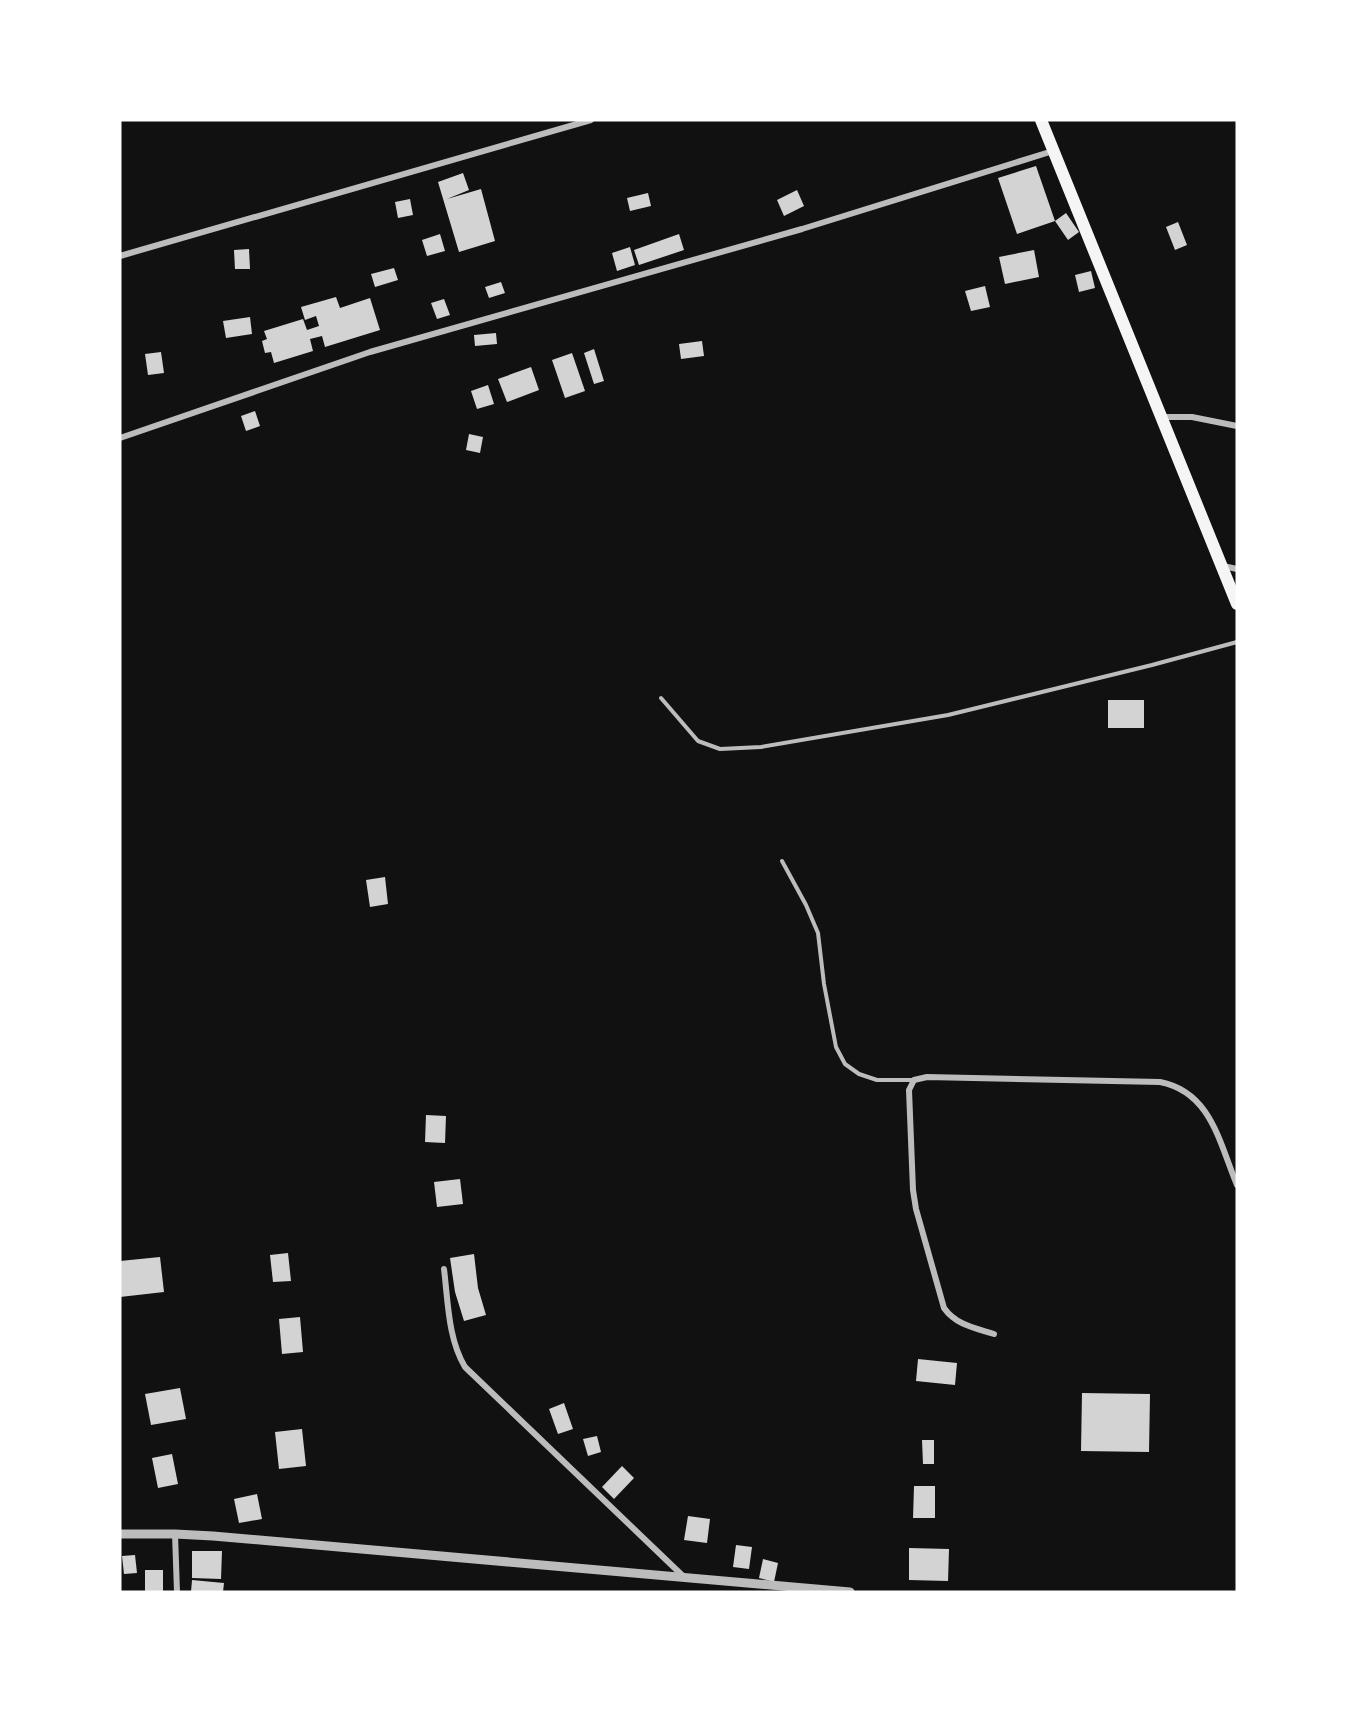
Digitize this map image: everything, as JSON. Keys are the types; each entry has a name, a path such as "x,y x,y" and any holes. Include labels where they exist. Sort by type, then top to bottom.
{"main road":[{"path":"1041,120 1237,604"}],"street":[{"path":"120,255 591,120"},
{"path":"120,438 370,352 802,229 1053,150"},
{"path":"1160,417 1192,417 1237,426"},
{"path":"1221,566 1237,569"},
{"path":"993,1334 960,1323 951,1318 944,1308 916,1209 913,1190 909,1090 914,1080 927,1077 1160,1082 1175,1085 1189,1093 1201,1105 1209,1118 1237,1185"},
{"path":"444,1269 454,1342 465,1367 684,1578"},
{"path":"120,1534 175,1534 850,1592"},
{"path":"175,1534 177,1592"}],"lane":[{"path":"661,698 698,741 720,749 761,747 948,715 1237,642"},
{"path":"782,861 818,933 824,984 836,1047 845,1064 859,1074 877,1080 914,1080"}],"building":[{"path":"1036,166 1055,221 1017,234 998,178"},
{"path":"463,173 469,190 447,199 481,189 495,241 459,252 438,182"},
{"path":"797,190 804,206 784,216 777,200"},
{"path":"648,193 651,206 630,211 627,198"},
{"path":"410,199 413,215 398,218 395,202"},
{"path":"1066,213 1079,232 1068,240 1055,221"},
{"path":"1178,222 1187,245 1175,250 1166,227"},
{"path":"440,234 445,251 427,256 422,240"},
{"path":"679,234 684,250 639,265 634,250"},
{"path":"630,247 635,265 617,271 612,253"},
{"path":"249,249 250,269 235,269 234,250"},
{"path":"1034,250 1039,277 1005,284 999,257"},
{"path":"394,268 398,280 375,287 371,274"},
{"path":"1091,271 1095,288 1079,292 1075,275"},
{"path":"501,282 505,293 489,298 485,287"},
{"path":"985,286 990,307 971,311 965,291"},
{"path":"336,297 340,308 370,298 380,330 325,347 322,336 310,339 313,351 274,363 271,352 265,353 262,341 267,339 264,331 303,319 307,330 319,326 316,316 305,320 301,307"},
{"path":"444,299 450,315 437,319 431,303"},
{"path":"250,317 252,334 226,338 223,321"},
{"path":"496,333 497,344 475,346 474,335"},
{"path":"702,341 704,356 681,359 679,344"},
{"path":"594,349 604,381 594,384 584,353"},
{"path":"161,352 164,373 148,375 145,354"},
{"path":"572,353 585,391 565,398 552,360"},
{"path":"531,367 539,390 507,402 498,379"},
{"path":"488,385 494,404 477,409 471,391"},
{"path":"255,411 260,426 246,431 241,416"},
{"path":"469,434 483,437 480,453 466,450"},
{"path":"1108,700 1144,700 1144,728 1108,728"},
{"path":"385,877 388,904 370,907 366,880"},
{"path":"426,1115 446,1116 445,1143 425,1142"},
{"path":"460,1179 463,1204 437,1207 434,1182"},
{"path":"288,1253 291,1281 273,1282 270,1255"},
{"path":"474,1254 478,1288 486,1315 464,1321 455,1292 450,1258"},
{"path":"160,1257 164,1292 120,1297 120,1261"},
{"path":"300,1317 303,1352 282,1354 279,1319"},
{"path":"918,1359 957,1363 955,1385 916,1381"},
{"path":"180,1388 186,1419 151,1425 145,1394"},
{"path":"1082,1393 1150,1394 1149,1452 1081,1451"},
{"path":"564,1403 573,1429 558,1434 549,1409"},
{"path":"302,1429 306,1466 279,1469 275,1432"},
{"path":"597,1436 601,1452 588,1456 583,1439"},
{"path":"922,1440 934,1440 934,1464 923,1464"},
{"path":"172,1454 178,1484 158,1488 152,1458"},
{"path":"622,1466 634,1478 614,1499 602,1487"},
{"path":"914,1486 935,1486 935,1518 913,1518"},
{"path":"257,1494 262,1519 239,1523 234,1499"},
{"path":"688,1516 710,1519 707,1543 684,1540"},
{"path":"736,1545 752,1547 749,1569 733,1567"},
{"path":"909,1548 949,1549 948,1581 909,1580"},
{"path":"192,1551 222,1551 221,1579 192,1578"},
{"path":"135,1555 137,1573 124,1574 122,1556"},
{"path":"763,1559 778,1563 774,1582 759,1578"},
{"path":"145,1570 163,1570 163,1592 145,1592"},
{"path":"192,1580 224,1583 223,1592 191,1592"}]}
